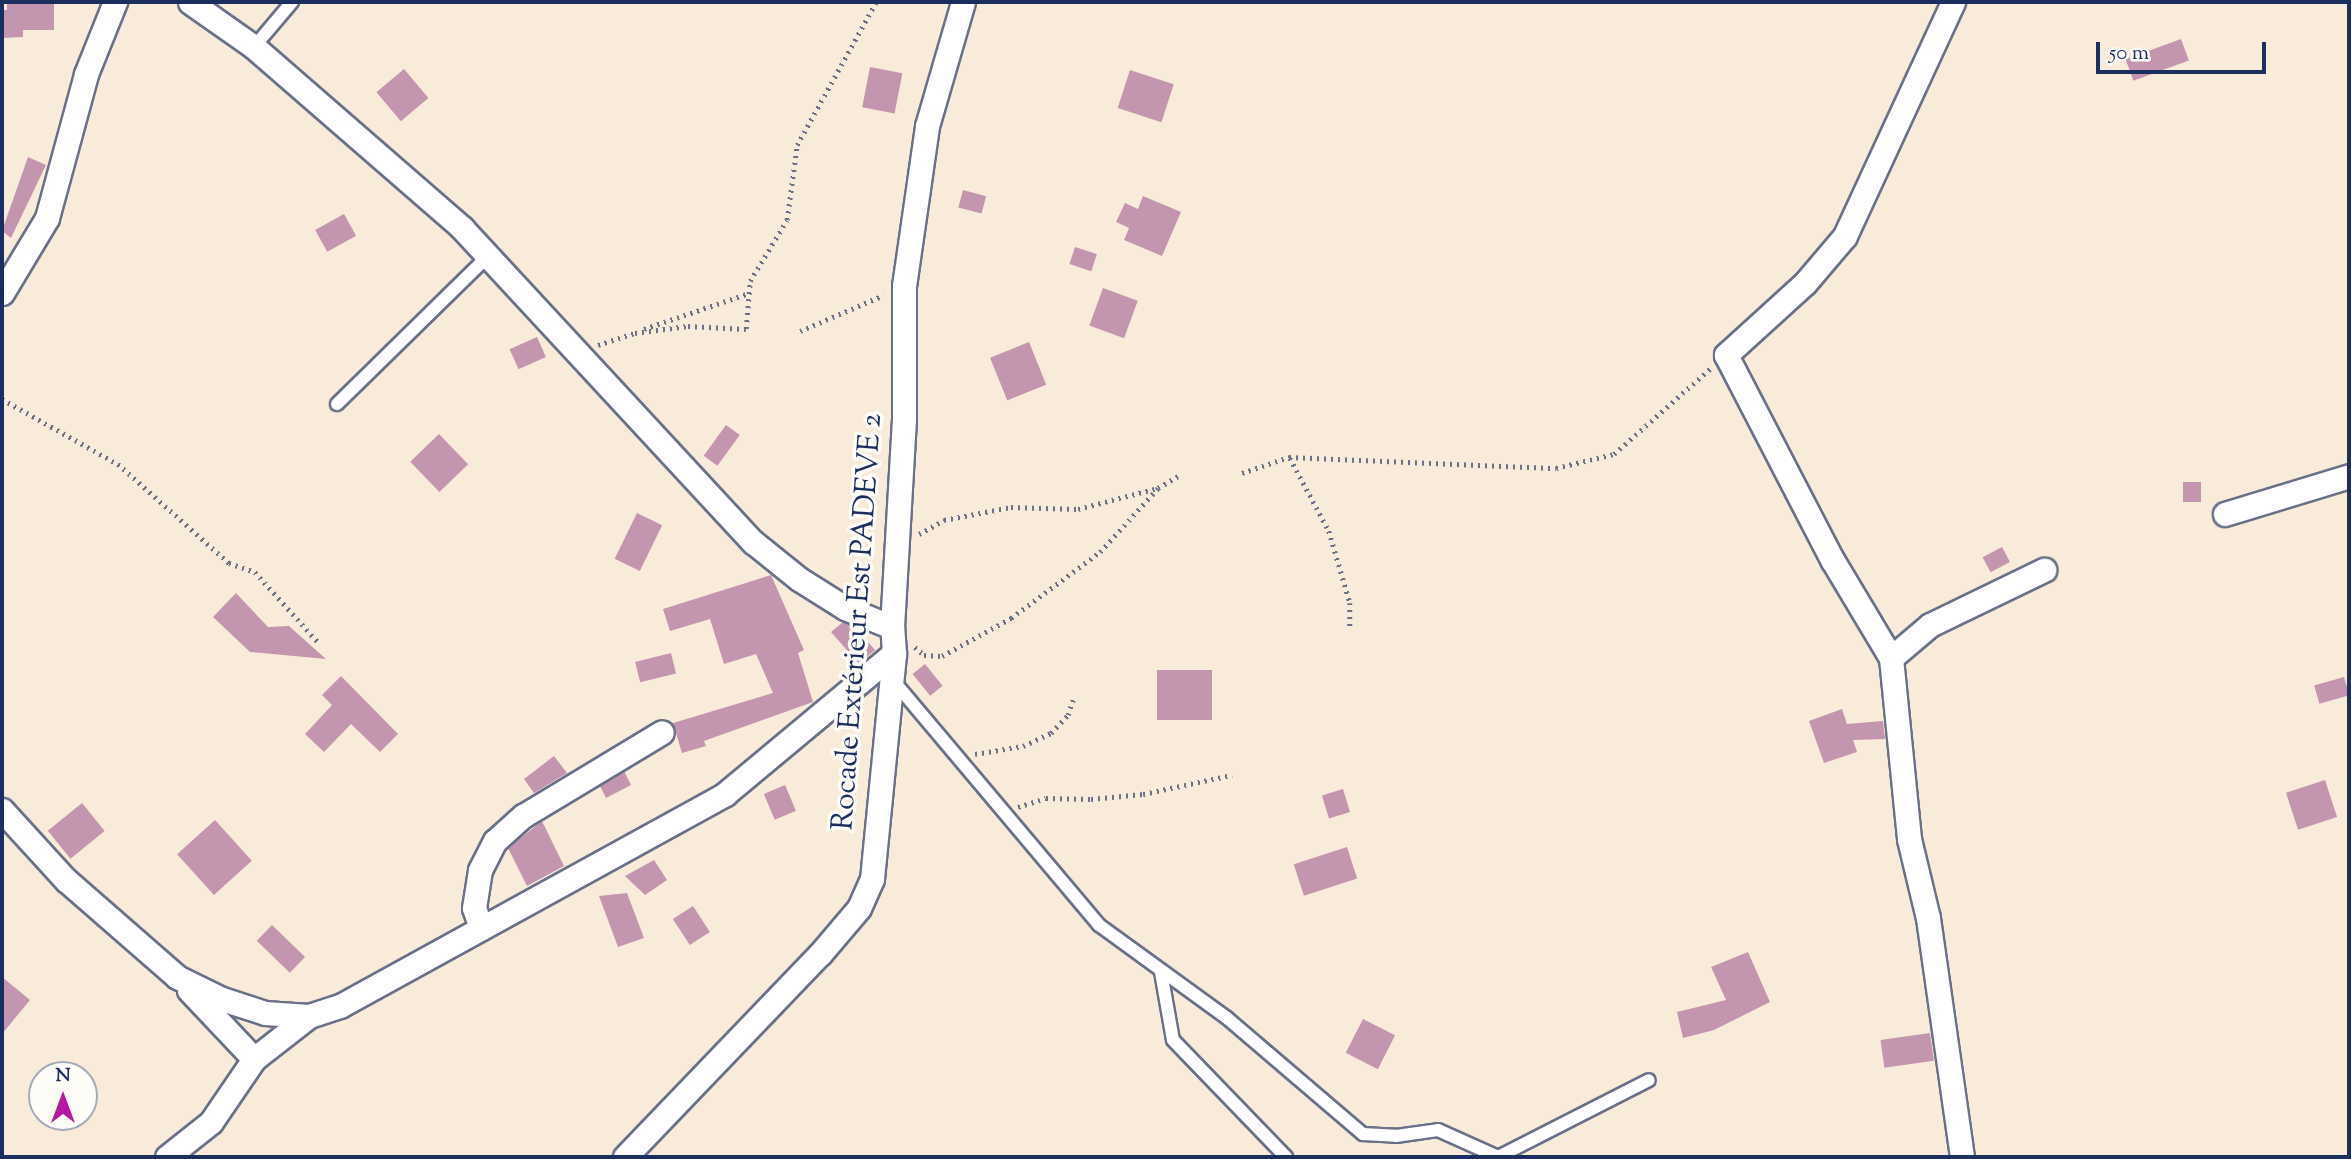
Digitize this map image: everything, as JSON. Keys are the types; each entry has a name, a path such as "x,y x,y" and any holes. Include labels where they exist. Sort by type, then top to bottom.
{"street":[{"path":"2,293 47,218 86,74 115,2"},
{"path":"190,2 254,47 381,155 487,257 753,541 799,579 845,608 891,626"},
{"name":"Rocade Extérieur Est PADEVE 2","path":"625,1157 859,908 872,879 892,664 891,626 904,419 904,286 927,126 963,2"},
{"path":"1952,2 1845,236 1805,283 1726,355 1833,561 1891,658 1909,839 1928,918 1962,1157"},
{"path":"2225,514 2349,475"},
{"path":"1891,658 1930,625 2044,570"},
{"path":"167,1157 211,1122 254,1059 309,1016 340,1006 724,793 892,664"},
{"path":"481,928 474,908 480,870 495,841 523,816 662,732"},
{"path":"2,810 66,880 177,977 254,1059"},
{"path":"177,977 222,999 265,1013 309,1016"}],"lane":[{"path":"254,47 292,2"},
{"path":"337,404 487,257"},
{"path":"892,664 957,756 1099,925 1227,1018 1363,1134 1396,1136 1438,1130 1498,1157 1649,1080"},
{"path":"1161,972 1173,1040 1286,1157"}],"path":[{"path":"635,332 688,326 746,329 750,281 787,220 797,145 876,2"},
{"path":"800,331 904,286"},
{"path":"574,352 749,293"},
{"path":"1242,473 1289,457 1556,468 1614,454 1726,355"},
{"path":"2,400 118,464 229,563 255,572 318,642"},
{"path":"1289,457 1329,531 1350,603 1350,629"},
{"path":"897,546 944,520 1012,507 1077,509 1158,488 1180,475"},
{"path":"891,626 924,655 942,656 975,642 1100,552 1158,488"},
{"path":"957,756 1023,746 1051,733 1068,715 1073,699"},
{"path":"1004,812 1046,798 1091,800 1143,793 1232,775"}],"building":[{"path":"7,2 54,2 54,30 23,30 23,37 2,38 2,10 7,10"},
{"path":"2181,39 2189,61 2133,81 2126,59"},
{"path":"870,67 902,73 895,114 862,107"},
{"path":"404,69 428,98 401,121 376,92"},
{"path":"1130,70 1174,84 1161,122 1118,108"},
{"path":"28,157 46,165 11,238 2,231"},
{"path":"963,190 986,196 982,214 958,207"},
{"path":"1143,196 1181,212 1162,256 1124,240 1129,228 1116,222 1125,203 1138,209"},
{"path":"344,214 356,236 327,252 315,230"},
{"path":"1075,247 1097,254 1091,271 1069,264"},
{"path":"1103,288 1138,301 1124,338 1089,326"},
{"path":"537,337 546,357 519,369 510,349"},
{"path":"1029,342 1046,385 1007,400 990,358"},
{"path":"726,425 740,435 717,466 704,456"},
{"path":"439,434 468,464 439,492 410,462"},
{"path":"2183,482 2201,482 2201,502 2183,502"},
{"path":"637,513 662,525 640,571 615,559"},
{"path":"2002,547 2010,562 1991,572 1983,557"},
{"path":"771,575 804,650 798,653 813,702 704,741 706,746 682,753 673,723 773,693 756,654 724,664 710,619 670,631 663,609"},
{"path":"236,593 268,627 289,626 326,659 250,652 213,617"},
{"path":"843,622 855,627 875,650 859,664 831,632"},
{"path":"671,653 676,673 640,682 635,662"},
{"path":"925,664 943,686 930,696 913,674"},
{"path":"1157,670 1212,670 1212,720 1157,720"},
{"path":"341,676 398,734 380,752 351,724 324,752 305,734 332,705 322,695"},
{"path":"2344,677 2349,695 2319,704 2314,686"},
{"path":"1842,709 1847,724 1883,721 1885,739 1853,740 1857,752 1824,763 1809,721"},
{"path":"554,756 567,773 534,793 524,779"},
{"path":"624,771 631,785 606,798 600,786"},
{"path":"2325,780 2337,817 2298,830 2286,793"},
{"path":"785,785 796,811 775,820 764,794"},
{"path":"1343,789 1350,812 1329,818 1322,795"},
{"path":"82,803 105,831 70,859 48,831"},
{"path":"215,820 252,861 214,895 177,854"},
{"path":"542,821 564,866 527,886 508,848"},
{"path":"1347,847 1357,878 1304,896 1294,864"},
{"path":"654,860 667,880 645,895 625,876"},
{"path":"627,893 644,938 618,947 599,896"},
{"path":"693,906 710,932 690,945 673,919"},
{"path":"272,925 305,957 290,973 257,941"},
{"path":"1748,952 1770,1002 1714,1030 1683,1038 1677,1012 1726,1000 1711,967"},
{"path":"2,977 30,1000 2,1034"},
{"path":"1363,1019 1395,1035 1378,1069 1346,1053"},
{"path":"1930,1033 1934,1061 1884,1068 1880,1040"}]}
